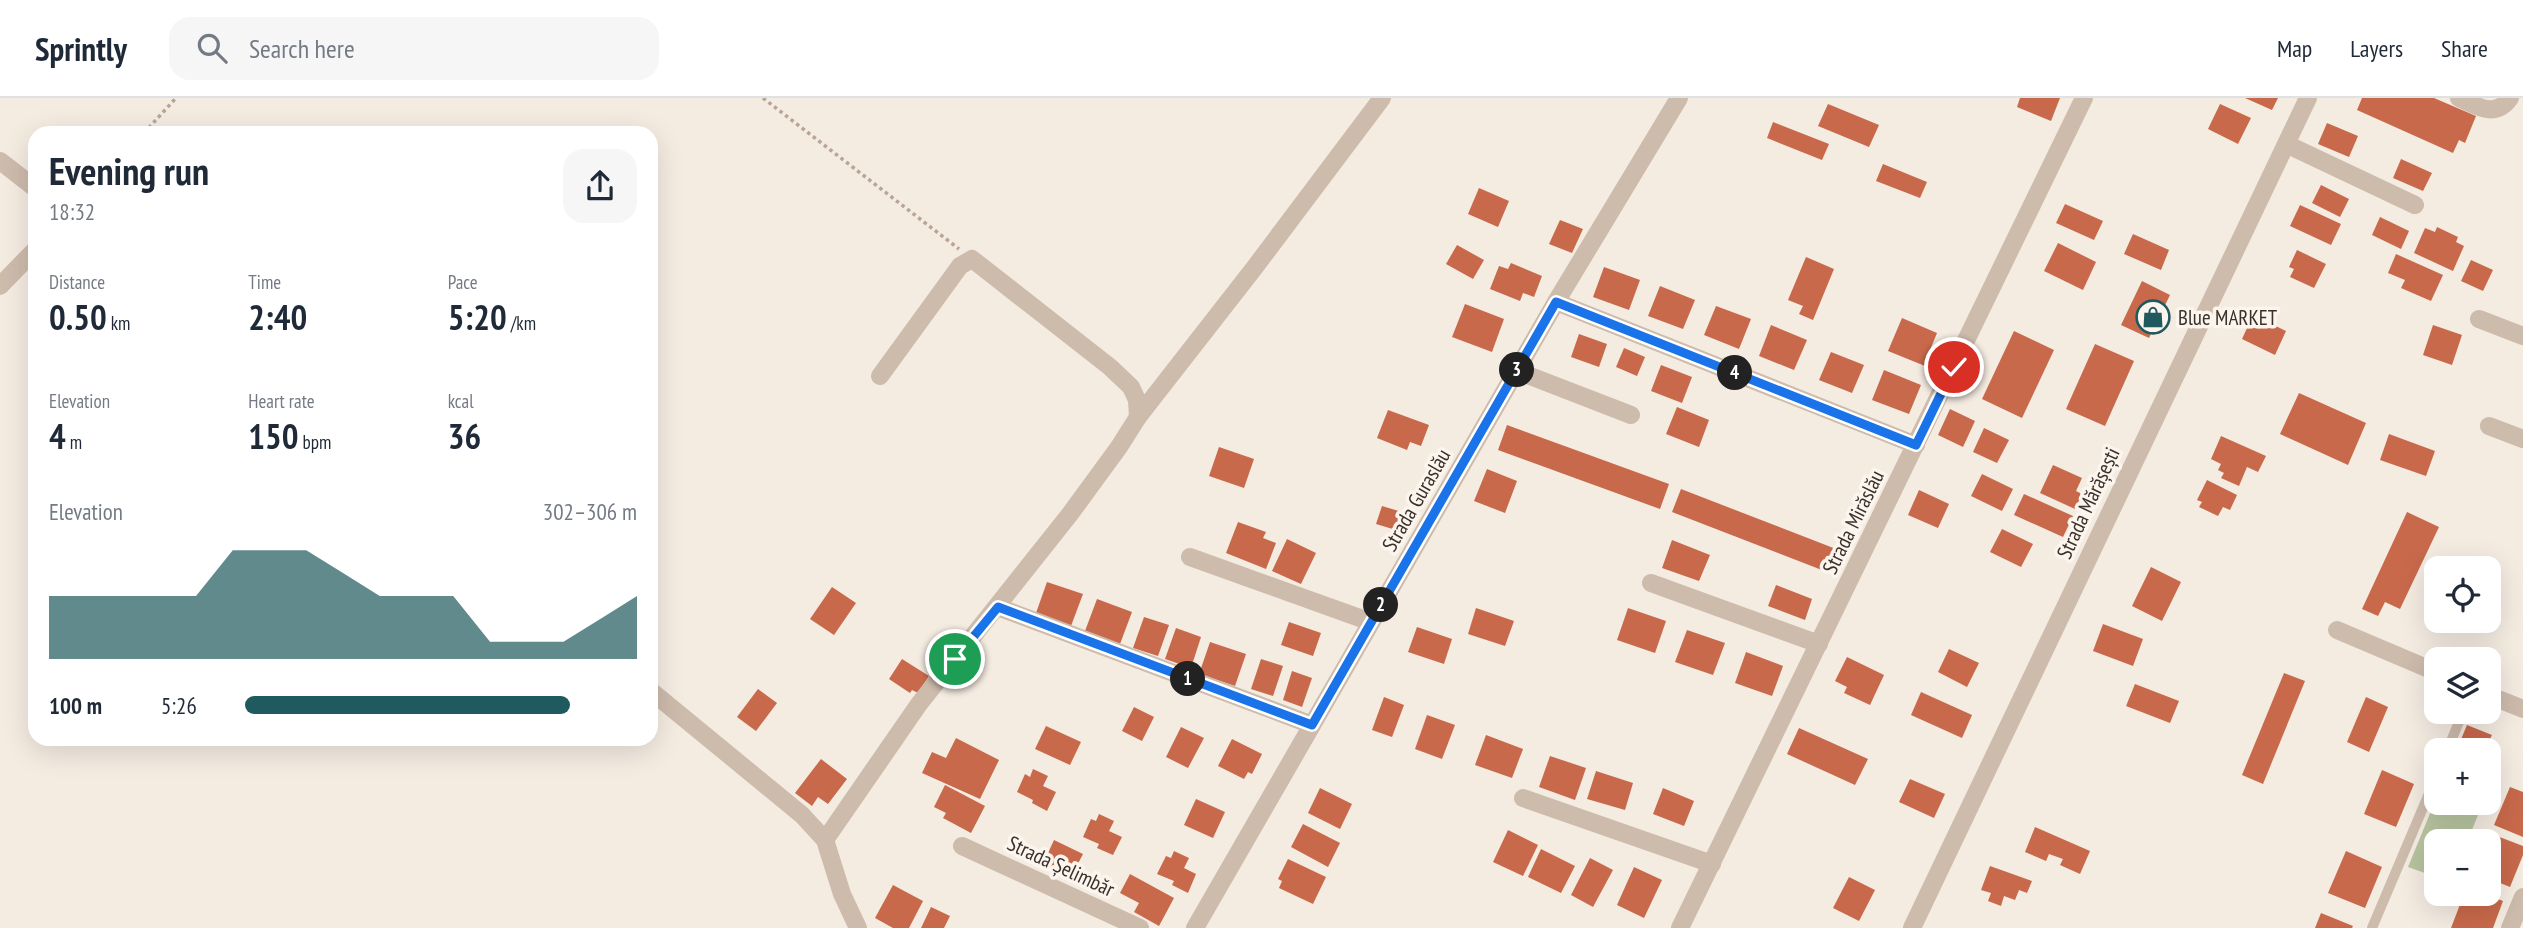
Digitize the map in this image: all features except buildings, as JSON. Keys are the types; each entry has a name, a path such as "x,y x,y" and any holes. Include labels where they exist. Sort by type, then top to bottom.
{"street":[{"path":"825,839 919,704 998,607 1097,477 1138,417 1382,98"},
{"name":"Strada Guraslău","path":"1195,928 1556,302 1679,98"},
{"name":"Strada Mirăslău","path":"1679,928 2084,98"},
{"name":"Strada Mărășești","path":"1912,928 2308,98"},
{"path":"2459,98 2488,110 2502,107 2510,98"},
{"path":"2286,144 2415,205"},
{"path":"0,161 28,183"},
{"path":"0,286 28,257"},
{"path":"880,376 960,265 972,259 1131,387 1137,400 1138,417"},
{"path":"1556,302 1916,445"},
{"path":"2479,319 2523,336"},
{"path":"1517,371 1631,415"},
{"path":"2489,426 2523,439"},
{"path":"1190,557 1371,622"},
{"path":"1651,583 1819,644"},
{"path":"998,607 1312,725"},
{"path":"2337,630 2424,667"},
{"path":"658,697 802,815 825,839 842,894 858,928"},
{"path":"2501,700 2523,709"},
{"path":"1523,798 1712,864"},
{"name":"Strada Șelimbăr","path":"962,846 1140,928"},
{"path":"2510,928 2523,897"}],"lane":[{"path":"2372,928 2424,805"}],"path":[{"path":"150,126 176,98"},
{"path":"763,98 972,259"}],"green space":[{"path":"2429,815 2478,815 2472,829 2424,829 2424,873 2408,867"}],"place":[{"name":"Blue MARKET","path":"2153,317"}],"route":[{"path":"955,659 998,607 1312,725 1556,302 1916,445 1954,367"}]}
